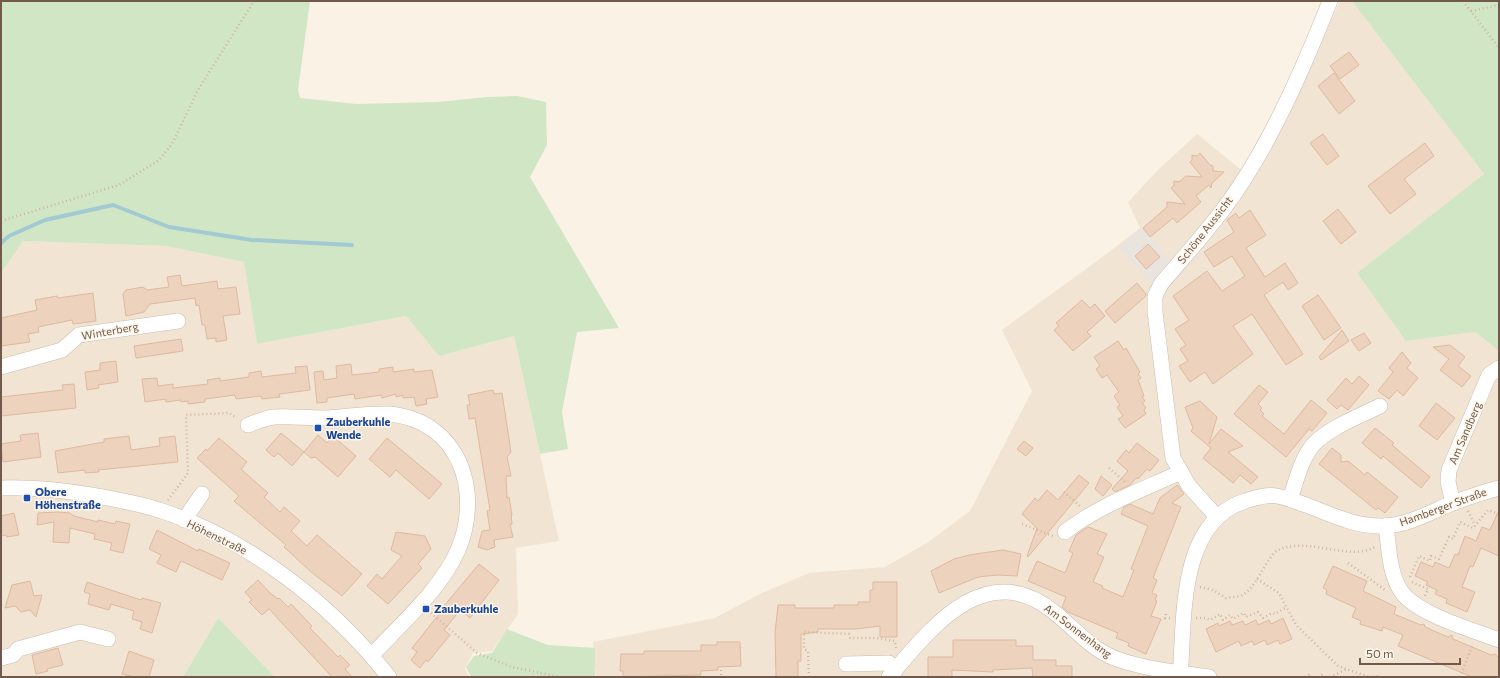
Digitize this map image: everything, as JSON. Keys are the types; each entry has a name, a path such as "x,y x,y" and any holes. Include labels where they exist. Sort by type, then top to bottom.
{"street":[{"name":"Schöne Aussicht","path":"1218,517 1189,486 1173,458 1155,312 1155,296 1161,284 1226,206 1251,168 1283,107 1330,1"},
{"name":"Winterberg","path":"1,367 62,350 79,335 178,321"},
{"name":"Am Sandberg","path":"1452,503 1448,482 1449,470 1489,375 1499,368"},
{"path":"1290,499 1308,453 1314,445 1328,433 1380,406"},
{"path":"248,425 273,417 317,418 389,414 415,420 435,431 457,454 466,479 468,510 458,549 443,575 420,603 372,655"},
{"path":"1065,532 1092,515 1181,472"},
{"name":"Höhenstraße","path":"1,488 24,487 67,491 126,501 184,520 226,539 267,563 304,590 372,655 389,677"},
{"name":"Hamberger Straße","path":"1180,675 1183,619 1188,585 1198,546 1218,517 1236,504 1257,497 1276,496 1290,499 1349,522 1387,533 1405,523 1452,503 1499,488"},
{"path":"184,520 202,494"},
{"path":"1387,533 1391,566 1403,594 1420,608 1499,640"},
{"name":"Am Sonnenhang","path":"894,671 927,634 951,611 971,600 996,592 1003,592 1016,593 1037,600 1095,646 1117,659 1180,675 1209,677"},
{"path":"7,656 18,649 80,632 108,640"},
{"path":"846,664 889,663 894,671"}],"path":[{"path":"1,221 119,185 159,160 172,144 198,90 254,1"},
{"path":"1462,1 1499,48"},
{"path":"1471,11 1499,5"},
{"path":"160,511 188,473 186,415 229,413 248,425"},
{"path":"1109,468 1137,492"},
{"path":"1064,492 1092,515"},
{"path":"1420,608 1428,590 1409,580 1419,556 1430,561 1431,556 1439,559 1449,537 1453,538 1460,522 1473,528 1488,510 1499,514"},
{"path":"1022,524 1056,536 1065,532"},
{"path":"1188,585 1213,590 1226,598 1244,594 1257,579 1277,550 1298,544 1336,550 1367,551 1387,533"},
{"path":"1348,563 1382,590 1403,594"},
{"path":"1257,579 1279,593 1288,607 1296,625 1338,666 1369,677"},
{"path":"420,603 477,653 512,667 560,677"},
{"path":"1183,619 1206,618 1210,620 1220,614 1223,620 1230,615 1233,619 1244,613 1246,617 1258,612 1263,618 1288,607"},
{"path":"809,677 808,651 804,649 804,632 849,634 850,638 877,638 895,641 894,671"},
{"path":"1460,677 1478,632"},
{"path":"1330,677 1348,669"},
{"path":"721,670 721,677"},
{"path":"1305,677 1310,674 1311,677"},
{"path":"1318,677 1323,674 1324,677"},
{"path":"1373,677 1378,676"}],"shaded area":[{"path":"1340,1 1352,1 1484,174 1357,273 1406,341 1475,332 1499,351 1499,677 596,677 593,642 715,618 762,593 809,573 885,567 927,543 970,511 1032,391 1002,330 1140,228 1128,202 1159,169 1197,134 1250,177 1308,72"},
{"path":"1142,228 1173,264 1154,286 1119,247"},
{"path":"23,241 166,246 244,262 257,344 406,316 439,356 514,336 559,541 516,548 518,614 492,651 473,653 465,668 469,677 275,677 218,618 183,677 1,677 1,273"}],"green space":[{"path":"1,1 310,1 298,90 300,98 356,104 438,102 487,97 517,96 546,102 547,145 530,177 619,328 577,332 562,412 568,449 540,454 514,336 439,356 406,316 257,344 244,262 166,246 23,241 1,273"},
{"path":"1352,1 1499,1 1499,351 1475,332 1406,341 1357,273 1484,174"},
{"path":"218,618 275,677 183,677"},
{"path":"507,629 548,645 595,648 595,677 471,677 466,667 474,656 492,653"}],"building":[{"path":"1349,52 1359,65 1340,79 1330,66"},
{"path":"1334,73 1355,101 1339,114 1318,86"},
{"path":"1323,134 1339,156 1327,165 1310,143"},
{"path":"1425,143 1434,156 1404,179 1416,194 1390,214 1368,186"},
{"path":"1200,153 1210,165 1213,166 1213,171 1224,172 1212,183 1211,188 1209,185 1196,196 1201,202 1177,223 1173,218 1150,237 1143,228 1167,207 1167,202 1185,204 1171,188 1174,186 1174,181 1179,182 1186,176 1202,177 1190,162 1192,160 1192,155 1197,156"},
{"path":"1338,209 1356,232 1341,244 1323,221"},
{"path":"1250,210 1266,235 1246,248 1265,277 1285,263 1298,283 1288,290 1283,282 1264,295 1303,354 1286,365 1252,314 1233,326 1253,354 1213,384 1205,372 1190,382 1179,366 1188,361 1180,349 1186,345 1175,329 1189,320 1173,296 1207,271 1222,291 1245,276 1232,256 1214,267 1204,252 1234,232 1227,220 1236,213 1239,218"},
{"path":"1148,244 1160,257 1146,269 1135,256"},
{"path":"180,275 182,286 217,281 218,289 236,287 240,314 223,316 227,340 216,342 216,338 207,339 205,325 202,325 199,305 196,306 195,298 150,304 144,312 126,316 123,294 126,290 143,287 147,290 169,287 167,277"},
{"path":"1137,283 1146,296 1115,323 1105,311"},
{"path":"93,293 96,321 73,324 72,320 38,327 39,332 28,334 30,342 1,346 1,318 37,310 35,300 57,296 58,298"},
{"path":"1318,295 1341,328 1324,340 1302,306"},
{"path":"1082,300 1090,308 1095,304 1105,316 1087,332 1091,336 1073,351 1054,330 1059,326 1056,323"},
{"path":"1342,330 1349,341 1321,360 1319,357"},
{"path":"1364,333 1371,343 1359,351 1351,340"},
{"path":"181,339 183,351 136,358 134,346"},
{"path":"1118,341 1124,350 1126,348 1140,372 1138,374 1141,378 1138,380 1144,396 1142,397 1145,401 1142,403 1146,408 1144,410 1146,414 1125,428 1118,419 1123,416 1117,407 1120,405 1114,396 1119,392 1107,375 1102,378 1096,369 1100,366 1094,357"},
{"path":"1450,345 1465,357 1458,366 1471,376 1462,387 1440,370 1449,359 1433,347"},
{"path":"1402,352 1411,363 1407,368 1418,378 1403,396 1397,390 1389,399 1378,391 1393,372 1389,368"},
{"path":"116,361 118,382 98,385 99,388 87,390 85,372 100,370 100,363"},
{"path":"351,364 352,375 379,372 379,369 393,367 393,372 414,369 414,372 432,370 438,397 426,399 427,404 416,406 414,397 403,398 403,395 396,397 396,394 382,398 381,395 355,399 354,394 327,398 327,402 317,403 314,372 323,371 324,380 337,378 336,366"},
{"path":"307,366 310,390 279,394 280,397 262,399 261,396 236,399 235,395 205,399 205,402 188,404 188,401 181,402 181,400 166,402 166,399 145,402 142,379 157,378 158,386 173,384 173,388 208,384 207,380 220,378 220,381 249,377 249,373 261,371 262,377 296,373 295,367"},
{"path":"1359,376 1369,385 1348,410 1341,405 1337,409 1327,400 1346,378 1352,384"},
{"path":"74,384 76,408 1,416 1,397 63,390 62,385"},
{"path":"1259,385 1268,392 1258,404 1262,408 1260,410 1264,414 1262,416 1284,434 1311,400 1327,413 1312,431 1309,429 1286,457 1234,414"},
{"path":"493,390 494,394 502,393 511,452 507,457 511,476 506,476 507,498 509,497 512,515 512,524 510,525 513,537 494,540 495,547 487,550 478,547 482,531 490,530 487,511 490,510 475,418 469,419 467,405 470,405 468,395"},
{"path":"1200,401 1217,417 1209,444 1221,429 1243,446 1228,452 1258,477 1251,484 1240,475 1233,483 1203,458 1211,448 1191,431 1193,428 1185,407"},
{"path":"1436,403 1455,418 1437,440 1419,426"},
{"path":"1375,428 1394,443 1392,445 1430,477 1421,488 1383,456 1381,459 1362,443"},
{"path":"38,433 41,457 3,462 1,444 21,441 20,435"},
{"path":"281,433 304,452 292,466 278,453 274,457 266,450"},
{"path":"318,435 327,443 333,436 356,456 338,477 315,457 311,458 304,452"},
{"path":"129,436 131,450 160,446 159,438 175,436 178,462 98,470 99,472 85,473 85,470 58,473 55,451 104,442 104,439"},
{"path":"219,438 247,462 241,469 268,493 264,497 280,512 284,507 300,521 291,531 307,546 317,535 362,574 342,596 310,571 284,547 286,545 234,501 239,496 197,458 206,449 207,451"},
{"path":"387,438 442,484 429,499 396,470 390,477 369,459"},
{"path":"1024,441 1033,448 1026,456 1017,449"},
{"path":"1137,443 1159,460 1150,471 1147,469 1130,485 1115,492 1112,489 1128,471 1117,461 1126,450 1129,453"},
{"path":"1332,448 1341,455 1341,462 1348,461 1365,475 1367,472 1398,497 1385,513 1378,508 1376,510 1319,464"},
{"path":"1079,475 1089,483 1028,557 1027,556 1037,528 1022,514 1035,498 1038,501 1047,490 1058,500"},
{"path":"1101,476 1112,485 1103,496 1095,489"},
{"path":"1177,485 1184,494 1172,503 1181,507 1153,578 1157,580 1152,593 1157,595 1155,600 1157,601 1151,616 1161,619 1146,654 1128,646 1129,643 1116,638 1118,633 1068,612 1062,607 1066,597 1028,581 1037,561 1065,573 1073,553 1069,551 1076,535 1088,527 1107,534 1097,554 1104,557 1093,582 1103,586 1102,588 1123,597 1134,570 1131,569 1148,526 1121,514 1124,507 1130,504 1153,514 1160,498"},
{"path":"1499,510 1499,556 1481,548 1473,567 1470,566 1462,587 1475,592 1467,612 1446,603 1447,599 1435,594 1437,590 1426,585 1428,582 1415,576 1421,562 1433,567 1435,562 1449,568 1455,554 1458,555 1465,536 1476,541 1482,527 1490,530"},
{"path":"14,513 19,535 7,537 6,535 1,536 1,516"},
{"path":"38,513 70,513 74,516 98,522 98,520 115,524 116,521 130,524 123,553 110,550 112,543 94,539 95,534 70,528 69,543 53,542 54,522 37,525"},
{"path":"157,530 198,551 199,549 230,563 222,580 181,561 176,572 157,563 161,555 149,549"},
{"path":"396,532 425,536 431,549 418,564 422,568 388,604 367,586 377,574 382,579 402,556 391,550"},
{"path":"1003,550 1021,554 1017,576 997,575 978,577 939,593 931,571 954,559 969,555"},
{"path":"479,564 499,580 470,618 460,610 444,630 450,635 428,662 426,660 420,668 411,660 417,652 412,648 440,613 439,612"},
{"path":"1333,566 1367,581 1363,591 1396,607 1394,614 1421,625 1424,624 1425,627 1448,637 1452,635 1453,639 1491,655 1495,654 1499,658 1499,677 1472,677 1398,646 1403,635 1383,627 1382,631 1360,624 1361,621 1352,617 1356,608 1326,594 1327,590 1323,588"},
{"path":"258,580 270,593 278,599 279,598 288,607 291,604 312,626 310,628 338,657 340,655 350,665 345,669 352,677 332,677 269,609 262,615 249,602 252,600 245,592"},
{"path":"30,581 34,596 42,595 36,617 30,610 21,612 15,606 5,608 12,585"},
{"path":"87,582 141,600 142,598 161,603 152,633 140,629 142,622 132,619 134,611 111,604 109,610 88,604 90,594 84,592"},
{"path":"873,582 897,582 897,637 880,637 880,626 856,629 818,629 818,632 801,634 801,661 798,661 798,677 776,677 775,633 778,605 795,605 795,608 834,608 834,605 858,605 858,602 870,602 870,590 873,590"},
{"path":"1283,618 1292,639 1280,644 1278,640 1267,645 1265,640 1254,645 1252,641 1241,646 1239,641 1216,652 1206,629 1218,623 1219,626 1230,621 1232,625 1243,621 1245,625 1256,620 1258,625 1269,620 1271,624"},
{"path":"953,640 1016,640 1016,646 1033,646 1033,660 1056,660 1056,666 1072,666 1072,677 1033,677 1032,668 993,670 993,672 952,670 952,677 928,677 928,657 953,657"},
{"path":"717,642 740,642 741,666 718,667 718,670 701,671 701,675 623,677 623,671 620,671 621,654 644,654 644,651 701,651 701,645 717,645"},
{"path":"58,648 63,665 47,669 48,671 36,674 32,655"},
{"path":"129,651 154,660 149,677 135,677 122,674"}],"waterway":[{"path":"1,243 9,236 45,220 113,205 169,227 252,240 352,245"}],"place":[{"name":"Zauberkuhle Wende","path":"318,428"},
{"name":"Obere Höhenstraße","path":"27,498"},
{"name":"Zauberkuhle","path":"426,609"}]}
